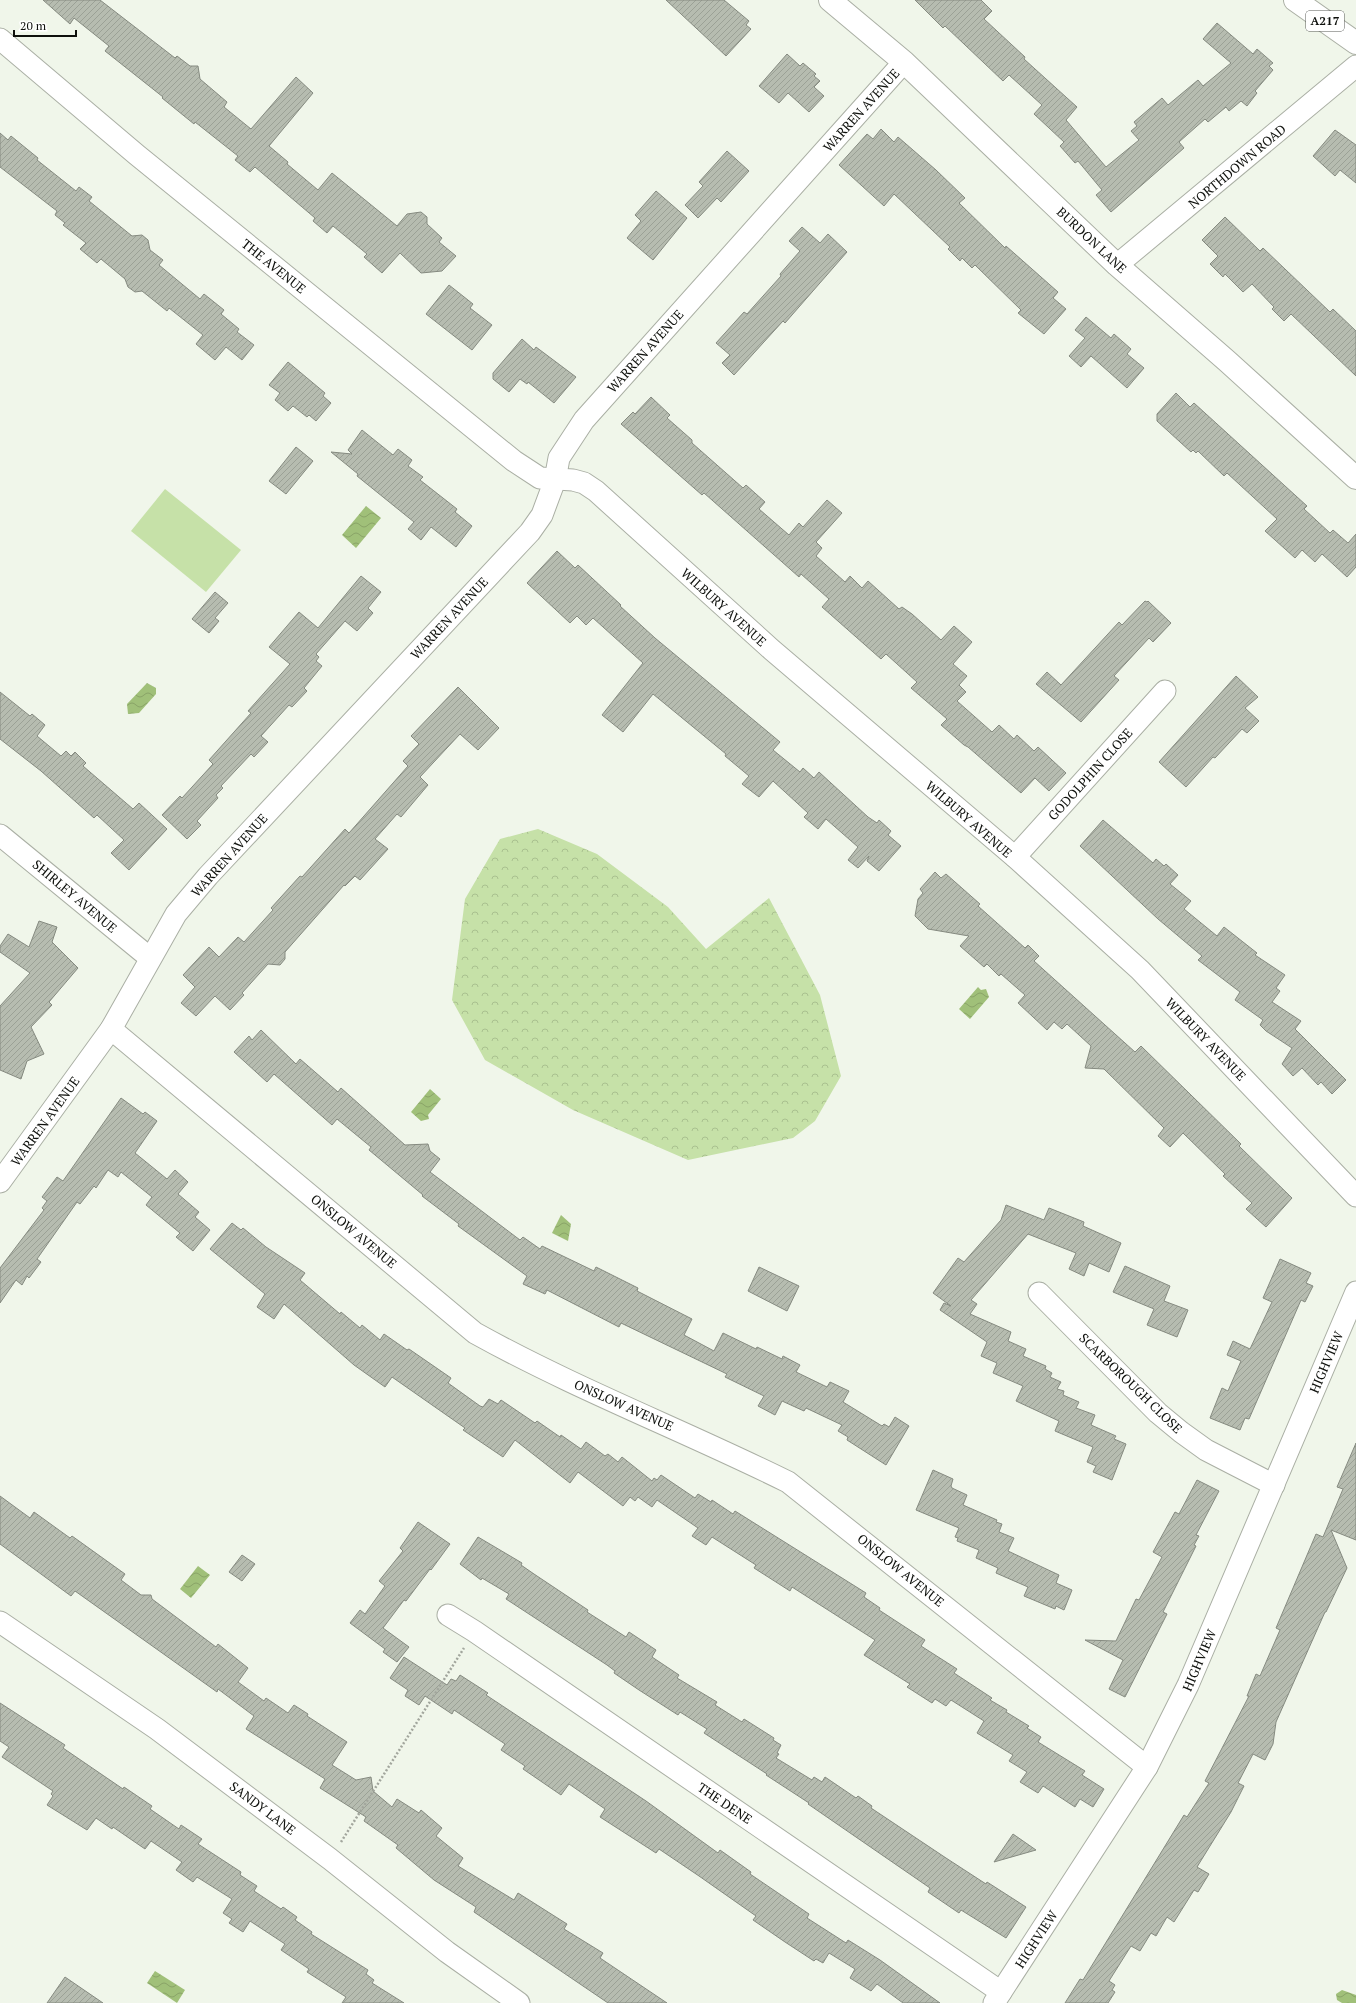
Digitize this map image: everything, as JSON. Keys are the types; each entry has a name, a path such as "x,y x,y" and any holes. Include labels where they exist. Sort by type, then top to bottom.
{"main road":[{"name":"BURDON LANE","path":"830,0 904,62 1117,265 1227,361 1356,478"},
{"name":"A217","path":"1295,0 1356,43"}],"street":[{"name":"THE AVENUE","path":"0,39 137,155 514,461 540,478 555,480"},
{"name":"WARREN AVENUE","path":"0,1182 111,1030 176,914 208,876 530,532 542,515 555,480 559,458 584,420 904,62"},
{"name":"NORTHDOWN ROAD","path":"1117,265 1356,66"},
{"name":"WILBURY AVENUE","path":"555,480 573,480 584,483 596,491 772,650 1015,857 1140,970 1356,1196"},
{"name":"GODOLPHIN CLOSE","path":"1015,857 1165,691"},
{"name":"SHIRLEY AVENUE","path":"0,834 150,958"},
{"name":"ONSLOW AVENUE","path":"111,1030 475,1333 519,1357 726,1451 788,1482 1147,1767"},
{"name":"HIGHVIEW","path":"998,1998 1147,1767 1174,1718 1356,1292"},
{"name":"SCARBOROUGH CLOSE","path":"1039,1293 1158,1413 1181,1432 1206,1450 1274,1485"},
{"name":"THE DENE","path":"448,1615 474,1631 998,1998"},
{"name":"SANDY LANE","path":"0,1622 157,1729 330,1859 447,1952 519,2003"}],"path":[{"path":"330,1859 474,1631"}],"green space":[{"path":"165,489 241,550 206,592 131,531"},
{"path":"538,829 597,854 668,907 706,949 769,898 820,995 841,1076 815,1121 793,1138 688,1160 573,1110 485,1060 452,1000 465,899 500,839"}],"water":[{"path":"366,506 381,518 356,548 342,535"},
{"path":"147,683 156,688 156,694 139,713 128,714 127,704"},
{"path":"978,987 981,990 986,989 989,997 970,1019 959,1009"},
{"path":"430,1089 441,1099 428,1115 429,1119 421,1121 411,1112"},
{"path":"561,1215 571,1224 568,1241 552,1233"},
{"path":"198,1566 210,1575 191,1598 180,1589"},
{"path":"155,1971 185,1990 177,2003 147,1983"},
{"path":"1342,1990 1356,1995 1356,2003 1342,2003 1337,2000 1336,1994"}],"building":[{"path":"43,0 100,0 175,58 177,56 190,66 198,66 200,79 227,102 224,107 251,129 296,77 313,93 269,146 288,162 287,164 318,190 332,173 397,226 407,214 421,212 427,217 427,224 442,238 439,242 456,256 442,271 421,273 400,253 382,273 364,257 367,254 333,226 327,233 313,221 315,218 255,167 250,172 235,160 238,156 195,122 194,124 162,98 163,97 105,51 109,46 74,18 70,24"},
{"path":"666,0 724,0 749,21 746,25 751,29 726,56"},
{"path":"915,0 981,0 992,11 984,19 1025,57 1024,59 1077,107 1066,120 1106,167 1139,140 1131,131 1137,126 1134,122 1162,98 1168,105 1198,80 1203,86 1231,63 1203,39 1217,23 1253,54 1257,49 1273,63 1269,66 1273,70 1255,91 1257,93 1247,106 1241,101 1229,111 1226,107 1208,122 1205,119 1179,142 1184,148 1111,212 1096,195 1102,190 1078,161 1075,163 1060,146 1064,142 1034,114 1042,105 1009,75 1003,81 945,26 943,28"},
{"path":"787,54 800,66 803,63 816,74 814,76 820,81 814,87 824,96 809,112 788,93 779,103 759,86"},
{"path":"881,129 894,142 898,137 936,170 965,198 959,203 1005,248 1006,246 1058,292 1053,298 1066,309 1044,334 1018,313 1021,310 975,265 972,268 962,258 960,261 948,249 950,247 894,194 884,206 839,165 867,134 873,139"},
{"path":"1335,130 1356,145 1356,183 1340,170 1335,176 1313,156"},
{"path":"0,133 8,140 11,136 38,158 37,160 76,191 79,187 92,197 89,201 132,236 142,235 148,240 150,250 163,260 159,265 200,299 204,294 224,310 221,314 239,329 237,332 254,345 242,360 226,347 215,360 196,344 203,335 169,308 167,311 142,291 135,292 128,287 125,279 101,259 97,263 80,249 86,243 63,225 65,223 55,215 57,211 0,167"},
{"path":"727,151 749,171 721,202 717,198 698,218 685,205 703,186 699,182"},
{"path":"656,191 687,218 653,260 627,238 641,221 635,215"},
{"path":"1225,217 1260,251 1263,248 1330,312 1333,309 1356,331 1356,376 1291,314 1284,321 1272,309 1274,307 1252,284 1243,292 1225,274 1223,277 1210,264 1218,256 1202,240"},
{"path":"802,227 820,243 828,234 847,252 785,323 783,321 734,375 722,363 730,355 716,343 744,312 747,314 781,276 780,274 800,251 789,241"},
{"path":"449,285 473,304 470,308 492,325 472,350 426,314"},
{"path":"1086,317 1111,338 1114,334 1131,349 1127,354 1144,368 1127,388 1091,356 1081,367 1069,356 1085,338 1075,330"},
{"path":"522,339 534,350 536,347 576,377 554,403 528,382 527,384 520,379 509,392 493,379 493,373"},
{"path":"288,362 325,393 323,396 331,403 316,421 309,415 307,417 293,406 288,411 275,400 280,393 269,385"},
{"path":"1176,393 1190,407 1194,403 1307,506 1304,509 1330,533 1333,530 1348,543 1356,534 1356,567 1347,577 1322,554 1315,562 1302,550 1295,558 1265,531 1277,519 1227,473 1224,476 1198,451 1196,453 1193,450 1191,452 1157,421 1157,414"},
{"path":"651,397 670,415 667,418 692,440 692,443 743,488 746,485 765,502 759,509 789,535 799,523 803,527 827,500 842,513 816,542 822,548 816,556 845,582 850,576 862,588 868,581 899,609 902,607 912,614 941,640 954,626 972,642 953,664 967,676 959,685 966,692 957,701 992,732 999,725 1014,739 1017,735 1034,751 1038,747 1066,773 1049,791 1035,778 1021,793 964,745 941,725 947,719 911,688 917,682 886,654 881,659 822,607 829,599 801,574 799,577 704,493 702,495 621,424 633,412 635,414"},
{"path":"362,430 393,455 398,449 412,460 408,466 423,477 420,480 457,509 455,512 472,526 456,547 431,527 421,540 408,529 414,522 357,476 358,474 331,452 352,454 348,450"},
{"path":"296,447 313,461 286,494 269,481"},
{"path":"557,551 575,568 578,565 655,638 780,742 773,750 800,772 803,768 814,778 819,772 868,817 877,823 879,820 891,831 888,835 901,846 879,871 867,861 869,856 858,868 848,860 858,847 826,819 818,829 804,817 808,813 773,781 759,797 742,784 749,776 725,756 726,754 653,694 623,732 602,715 643,663 593,618 586,625 577,616 570,623 527,583"},
{"path":"361,576 381,592 368,608 373,613 357,631 345,621 316,654 319,657 316,661 322,666 304,688 307,691 292,707 289,705 261,736 268,742 254,757 251,754 221,786 223,788 216,795 218,798 197,821 201,825 187,839 162,815 180,796 182,798 213,764 209,760 251,713 248,711 290,664 269,647 299,612 318,628"},
{"path":"215,592 228,603 215,618 219,621 209,633 192,619"},
{"path":"1145,601 1148,601 1171,623 1153,642 1149,638 1114,676 1119,680 1081,722 1036,684 1047,672 1061,685 1119,622 1122,625"},
{"path":"1236,676 1258,697 1245,708 1259,721 1247,733 1242,729 1215,758 1213,757 1186,787 1159,762"},
{"path":"458,687 499,728 478,750 460,734 420,777 428,785 401,817 397,814 375,839 388,849 360,880 355,876 345,886 344,885 285,952 285,959 280,965 268,964 242,993 244,995 230,1010 215,996 196,1016 181,1003 195,987 183,975 209,947 219,957 238,937 244,942 273,910 271,908 300,876 302,877 345,829 349,833 408,766 403,761 419,744 411,736"},
{"path":"0,692 30,716 32,714 45,725 37,736 61,756 66,751 71,756 75,752 86,763 83,766 133,809 139,803 167,829 129,870 111,853 124,840 97,815 94,818 41,771 0,739"},
{"path":"1103,820 1153,863 1156,859 1164,866 1166,864 1178,875 1170,884 1191,901 1184,909 1217,936 1224,927 1257,953 1255,955 1285,975 1276,988 1280,991 1272,1002 1301,1021 1295,1029 1346,1080 1332,1094 1321,1082 1318,1085 1302,1068 1293,1076 1282,1064 1292,1048 1266,1031 1260,1025 1263,1020 1235,1000 1240,992 1198,960 1202,956 1158,919 1080,846"},
{"path":"935,872 941,878 946,874 980,904 978,906 1025,948 1028,945 1039,956 1034,961 1135,1052 1141,1046 1241,1144 1239,1146 1292,1198 1266,1227 1246,1209 1252,1203 1223,1176 1225,1174 1183,1133 1170,1147 1158,1136 1164,1128 1104,1069 1085,1068 1091,1046 1067,1024 1062,1029 1054,1022 1047,1030 1018,1003 1025,995 1001,974 999,976 987,964 984,967 960,946 969,936 928,929 915,916 918,899 923,893 920,889"},
{"path":"39,921 57,927 52,942 78,968 49,1002 52,1005 31,1027 44,1054 27,1061 21,1079 0,1070 0,1006 30,973 0,952 0,946 8,934 29,947"},
{"path":"261,1030 296,1064 300,1059 338,1092 341,1088 405,1145 428,1144 430,1151 440,1159 430,1172 520,1240 523,1237 540,1249 542,1246 594,1271 596,1267 638,1288 637,1291 692,1319 684,1335 714,1351 723,1333 756,1349 757,1347 782,1359 783,1356 800,1365 796,1372 827,1387 830,1382 849,1391 843,1402 882,1426 884,1424 889,1427 895,1417 909,1426 886,1465 847,1440 848,1437 838,1431 842,1425 806,1408 804,1411 782,1401 775,1415 758,1406 764,1396 725,1377 727,1374 621,1323 619,1327 547,1290 545,1294 523,1284 527,1276 458,1226 459,1224 422,1196 423,1195 369,1150 371,1147 337,1119 332,1125 274,1074 267,1082 234,1052 249,1036 252,1040"},
{"path":"121,1098 143,1114 145,1112 157,1121 135,1153 167,1179 175,1170 188,1182 178,1194 199,1212 195,1217 210,1230 193,1251 176,1237 180,1233 146,1205 152,1197 121,1172 118,1177 108,1170 96,1188 94,1186 80,1204 77,1202 37,1259 41,1262 29,1278 27,1276 22,1285 16,1280 0,1303 0,1268 44,1210 42,1208 47,1201 42,1197 57,1177 63,1181"},
{"path":"1006,1205 1044,1220 1049,1208 1084,1222 1083,1226 1121,1243 1109,1272 1089,1263 1084,1276 1069,1269 1076,1253 1028,1234 971,1300 977,1304 970,1314 1011,1332 1008,1341 1026,1349 1023,1356 1046,1366 1045,1369 1052,1373 1050,1377 1061,1382 1057,1389 1064,1391 1063,1395 1079,1402 1076,1408 1095,1415 1091,1425 1116,1436 1114,1439 1126,1444 1112,1480 1093,1472 1096,1466 1087,1462 1093,1447 1055,1431 1059,1421 1016,1401 1023,1386 993,1373 997,1363 981,1356 987,1342 940,1310 944,1303 951,1306 933,1293 958,1258 964,1262 1001,1220"},
{"path":"232,1223 241,1230 243,1228 266,1247 305,1273 300,1280 340,1314 341,1312 360,1328 362,1325 380,1340 384,1334 407,1350 409,1349 451,1378 448,1383 480,1406 483,1407 489,1399 498,1404 501,1400 535,1423 537,1421 581,1449 586,1442 605,1456 608,1454 618,1462 622,1457 652,1481 654,1478 657,1480 661,1475 695,1498 698,1494 711,1502 712,1500 733,1514 735,1511 866,1593 864,1597 880,1608 879,1610 925,1640 921,1646 957,1669 954,1673 992,1698 990,1700 1007,1710 1006,1712 1029,1726 1027,1728 1041,1737 1038,1742 1085,1771 1082,1775 1104,1789 1093,1807 1080,1799 1075,1807 1043,1786 1038,1793 1020,1782 1027,1772 1009,1761 1013,1755 977,1733 984,1721 951,1700 946,1706 935,1699 932,1703 907,1687 910,1684 864,1655 875,1640 792,1587 790,1591 754,1568 756,1565 712,1537 706,1545 692,1536 698,1528 657,1500 652,1507 638,1497 635,1501 630,1497 623,1506 578,1472 570,1483 515,1440 503,1457 463,1430 465,1428 392,1377 385,1387 354,1365 284,1304 274,1319 257,1307 265,1294 210,1249"},
{"path":"1280,1259 1311,1273 1306,1283 1313,1286 1305,1302 1301,1300 1249,1419 1245,1418 1240,1430 1210,1418 1222,1388 1228,1391 1241,1361 1227,1355 1233,1341 1250,1349 1272,1302 1263,1298"},
{"path":"1125,1266 1170,1286 1164,1301 1188,1310 1177,1337 1147,1325 1154,1309 1113,1292"},
{"path":"759,1267 799,1286 787,1311 748,1291"},
{"path":"1356,1443 1356,1540 1331,1530 1347,1568 1325,1612 1276,1722 1273,1744 1265,1760 1253,1754 1238,1783 1244,1786 1231,1812 1197,1867 1209,1874 1198,1892 1194,1890 1174,1922 1167,1917 1156,1936 1151,1933 1140,1951 1131,1946 1109,1981 1115,1985 1112,1990 1115,1992 1108,2003 1065,2003 1080,1979 1083,1980 1184,1815 1187,1817 1209,1783 1205,1781 1249,1696 1247,1696 1256,1674 1260,1676 1280,1630 1276,1628 1316,1534 1323,1537 1343,1489 1337,1487"},
{"path":"933,1470 953,1479 951,1486 952,1488 967,1495 963,1505 997,1520 996,1522 1002,1524 999,1532 1014,1538 1008,1551 1059,1575 1056,1583 1072,1590 1064,1610 1056,1606 1055,1609 1024,1596 1028,1587 996,1573 998,1568 976,1558 979,1550 957,1541 958,1538 955,1537 959,1528 916,1510"},
{"path":"1197,1480 1219,1491 1196,1535 1199,1536 1194,1545 1196,1546 1163,1612 1167,1614 1125,1697 1109,1689 1123,1660 1085,1640 1116,1641 1136,1599 1139,1600 1162,1557 1153,1552 1175,1512 1179,1514"},
{"path":"0,1496 30,1518 34,1512 70,1538 72,1536 125,1574 121,1580 141,1595 151,1595 152,1599 216,1647 218,1644 248,1668 238,1682 264,1701 266,1698 288,1713 294,1705 308,1714 307,1716 347,1742 332,1765 356,1780 371,1777 373,1791 392,1807 397,1799 419,1813 421,1810 442,1828 436,1836 463,1858 458,1866 514,1900 518,1893 567,1924 564,1929 603,1953 600,1958 667,2003 608,2003 474,1912 476,1907 434,1880 396,1848 398,1845 364,1821 366,1817 320,1788 325,1779 246,1729 254,1716 218,1689 217,1692 75,1591 71,1596 0,1544"},
{"path":"418,1522 450,1544 431,1570 430,1569 406,1601 404,1600 383,1628 409,1647 397,1662 383,1652 385,1649 350,1623 360,1610 365,1614 385,1586 379,1581 403,1551 400,1548"},
{"path":"478,1537 522,1563 521,1565 588,1610 587,1612 626,1637 629,1632 656,1650 652,1657 679,1675 677,1678 717,1702 715,1705 742,1722 744,1719 774,1738 773,1740 781,1745 777,1753 779,1754 776,1758 812,1780 814,1777 822,1782 825,1777 856,1798 858,1796 872,1806 871,1808 946,1858 986,1884 987,1882 1026,1907 1006,1938 961,1910 959,1913 928,1892 930,1888 808,1804 809,1803 766,1775 767,1774 704,1733 707,1729 680,1712 678,1715 639,1690 614,1673 615,1671 607,1665 506,1599 509,1594 482,1578 481,1580 460,1564"},
{"path":"242,1555 255,1564 242,1581 229,1572"},
{"path":"404,1657 447,1685 451,1679 456,1681 460,1675 488,1693 486,1695 646,1801 718,1853 720,1850 751,1872 750,1874 809,1914 807,1918 846,1943 848,1940 880,1960 940,2003 903,2003 877,1984 871,1991 850,1978 855,1969 829,1953 823,1963 816,1959 814,1961 753,1920 756,1916 659,1849 656,1853 600,1817 605,1809 569,1784 561,1795 523,1769 525,1766 501,1750 505,1744 454,1710 452,1714 425,1696 419,1705 405,1696 408,1690 390,1678"},
{"path":"0,1703 65,1745 63,1748 123,1789 124,1787 152,1806 150,1809 179,1829 181,1825 202,1839 198,1844 241,1872 240,1875 257,1886 254,1891 281,1909 283,1907 297,1917 295,1920 312,1932 311,1934 368,1970 366,1974 374,1980 372,1983 404,2003 342,2003 346,1997 307,1972 309,1969 281,1950 285,1944 250,1921 243,1932 229,1923 232,1919 223,1913 232,1899 197,1877 193,1882 176,1870 182,1862 151,1841 145,1849 113,1827 112,1829 96,1818 87,1830 47,1805 53,1796 51,1794 53,1791 2,1757 9,1747 0,1741"},
{"path":"1013,1834 1036,1850 994,1862"},
{"path":"65,1977 103,2003 47,2003"}]}
